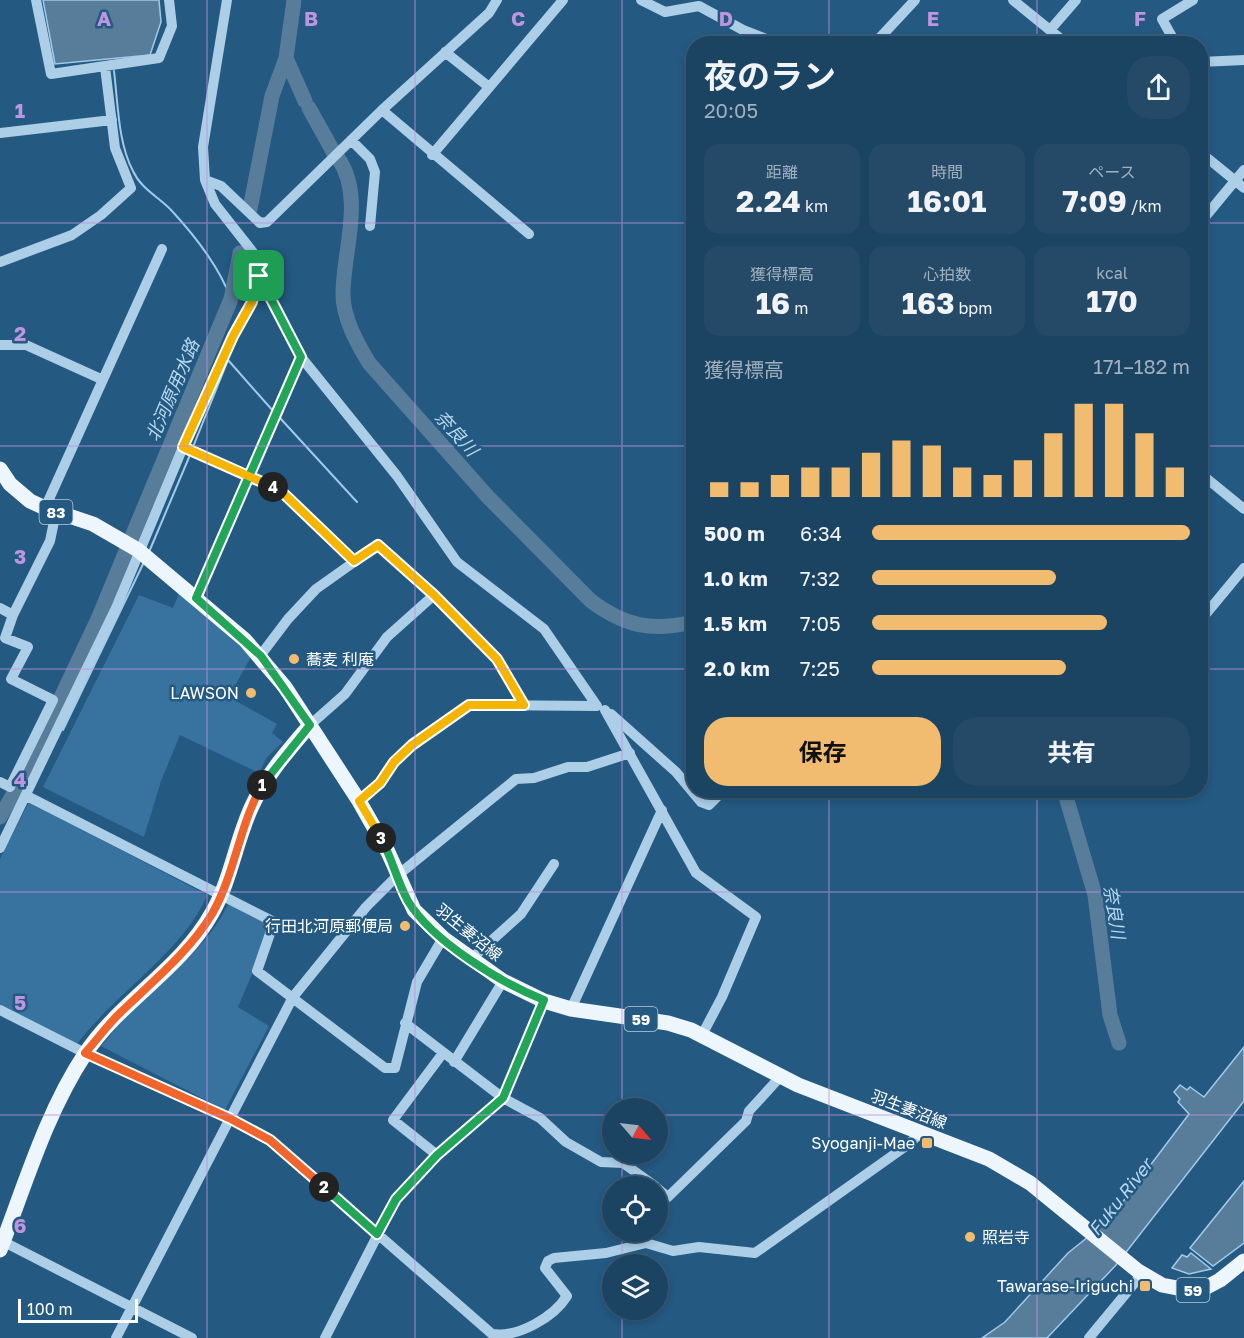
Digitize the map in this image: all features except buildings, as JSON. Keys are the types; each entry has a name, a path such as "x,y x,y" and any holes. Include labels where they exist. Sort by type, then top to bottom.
{"main road":[{"name":"83","path":"1,472 19,493 51,510 93,524 132,546 196,598 261,656 310,725"},
{"name":"羽生妻沼線","path":"310,725 359,801 388,852 414,909 443,938 503,981 544,1000 571,1009 668,1023 702,1035 781,1076 1005,1167 1067,1212 1140,1273"},
{"path":"1,1244 55,1108 85,1053 118,1014 190,944 213,912 222,894 259,792 273,768 310,725"},
{"name":"59","path":"1140,1273 1171,1288 1195,1290 1220,1280 1244,1261"}],"street":[{"path":"36,0 51,74 159,58 172,26 168,0"},
{"path":"227,0 203,147 206,180 215,204 256,256 259,276 301,357 397,476 457,562 543,629 601,708 630,753 696,873 756,917 722,997 702,1035"},
{"path":"206,180 221,186 260,223 267,222 382,110 489,13 497,0"},
{"path":"432,155 563,0"},
{"path":"641,0 665,12 700,3 743,30 758,36"},
{"path":"881,36 915,0"},
{"path":"1013,0 1057,36"},
{"path":"1050,30 1076,0"},
{"path":"1172,36 1162,19 1193,0"},
{"path":"445,52 489,87"},
{"path":"1208,62 1244,60"},
{"path":"0,262 72,235 101,215 131,188 115,148 105,67"},
{"path":"382,110 432,155 529,234"},
{"path":"0,133 112,120"},
{"path":"349,142 370,159 375,172 370,226"},
{"path":"1208,158 1240,184"},
{"path":"1208,215 1240,184 1244,170"},
{"path":"0,782 10,787 53,700 11,679 28,647 5,638 13,615 50,541 51,510 101,379 162,249"},
{"path":"0,848 116,608 132,546 183,447 233,336 252,302 259,276"},
{"path":"0,345 26,345 101,379"},
{"path":"196,598 301,357"},
{"path":"183,447 281,491 354,561"},
{"path":"1208,480 1244,509"},
{"path":"261,656 288,619 316,589 378,545 434,595 497,659 524,705"},
{"path":"1208,611 1244,568"},
{"path":"310,725 345,694 387,638 434,595"},
{"path":"0,608 13,615"},
{"path":"359,801 380,783 394,762 412,745 469,705 601,708 676,772 686,784"},
{"path":"116,1338 293,997 366,907 398,875 516,779 534,778 568,766 587,767 630,753"},
{"path":"27,796 274,922 257,971 385,1068 395,1068 417,982 443,938"},
{"path":"698,798 709,805 716,798"},
{"path":"571,1009 662,810"},
{"path":"471,959 521,914 554,864"},
{"path":"454,1062 503,981"},
{"path":"325,1338 396,1199 437,1155 503,1098 544,1000"},
{"path":"0,1011 85,1053 229,1118 270,1140 492,1334 516,1334 560,1306 567,1296 545,1268 554,1258 606,1253 646,1244 673,1251 699,1247 755,1253 921,1133"},
{"path":"405,1023 503,1098 540,1118 566,1142 601,1162 623,1163 641,1176"},
{"path":"437,1155 393,1120 443,1053"},
{"path":"668,1197 746,1120 749,1111 781,1076"},
{"path":"1,1244 192,1338"},
{"path":"1089,1338 1140,1273"}],"shaded area":[{"path":"43,0 159,0 161,22 150,55 55,64"},
{"path":"180,591 253,653 229,697 277,724 272,733 283,742 267,757 259,773 180,735 161,781 144,837 43,787 139,595 173,608"},
{"path":"29,802 207,895 197,915 183,934 92,1025 77,1044 0,1007 0,859"},
{"path":"232,896 272,915 274,922 238,1007 269,1026 225,1110 101,1046 128,1014 199,946 223,915"},
{"path":"1244,1047 1244,1101 1116,1265 1047,1338 982,1338 1005,1322 1068,1253 1109,1220 1189,1114 1178,1102 1180,1099 1174,1092 1180,1085 1187,1090 1190,1087 1204,1097"},
{"path":"1244,1181 1244,1243 1213,1266 1190,1248"},
{"path":"1191,1253 1211,1269 1189,1274 1172,1268 1182,1255 1187,1257"}],"waterway":[{"name":"北河原用水路","path":"250,209 272,96 286,58 294,0"},
{"name":"奈良川","path":"286,58 305,101"},
{"path":"114,71 121,135 128,160 136,177 145,188 172,211 198,241 220,275 231,299"},
{"name":"奈良川","path":"309,108 334,153"},
{"name":"奈良川","path":"338,158 346,173 351,207 343,294 345,312 369,363 488,497 591,601 615,616 639,625 664,626 686,623"},
{"name":"北河原用水路","path":"131,539 231,299 240,253"},
{"path":"193,447 228,360 274,412"},
{"path":"280,418 357,502"},
{"path":"149,552 190,455"},
{"name":"北河原用水路","path":"0,817 24,776 98,619 126,551"},
{"path":"63,730 144,562"},
{"name":"奈良川","path":"1066,798 1095,895 1110,1015 1119,1043"}],"place":[{"name":"蕎麦 利庵","path":"294,659"},
{"name":"LAWSON","path":"251,693"},
{"name":"行田北河原郵便局","path":"405,926"},
{"name":"Syoganji-Mae","path":"927,1143"},
{"name":"照岩寺","path":"970,1237"},
{"name":"Tawarase-Iriguchi","path":"1145,1286"}],"route":[{"path":"259,276 252,302 233,336 183,447 249,476 281,491 354,561 378,545 434,595 497,659 524,705 474,703 469,705 412,745 394,762 380,783 359,801 394,863 408,900 426,922 443,938 491,974 544,1000 503,1098 437,1155 396,1199 377,1234 270,1140 229,1118 85,1053 118,1014 172,963 203,928 222,894 244,825 266,778 310,725 261,656 245,639 196,598 249,476 301,357 267,287 259,276"}],"water label":[{"name":"Fuku River","path":"1120,1197"}]}
